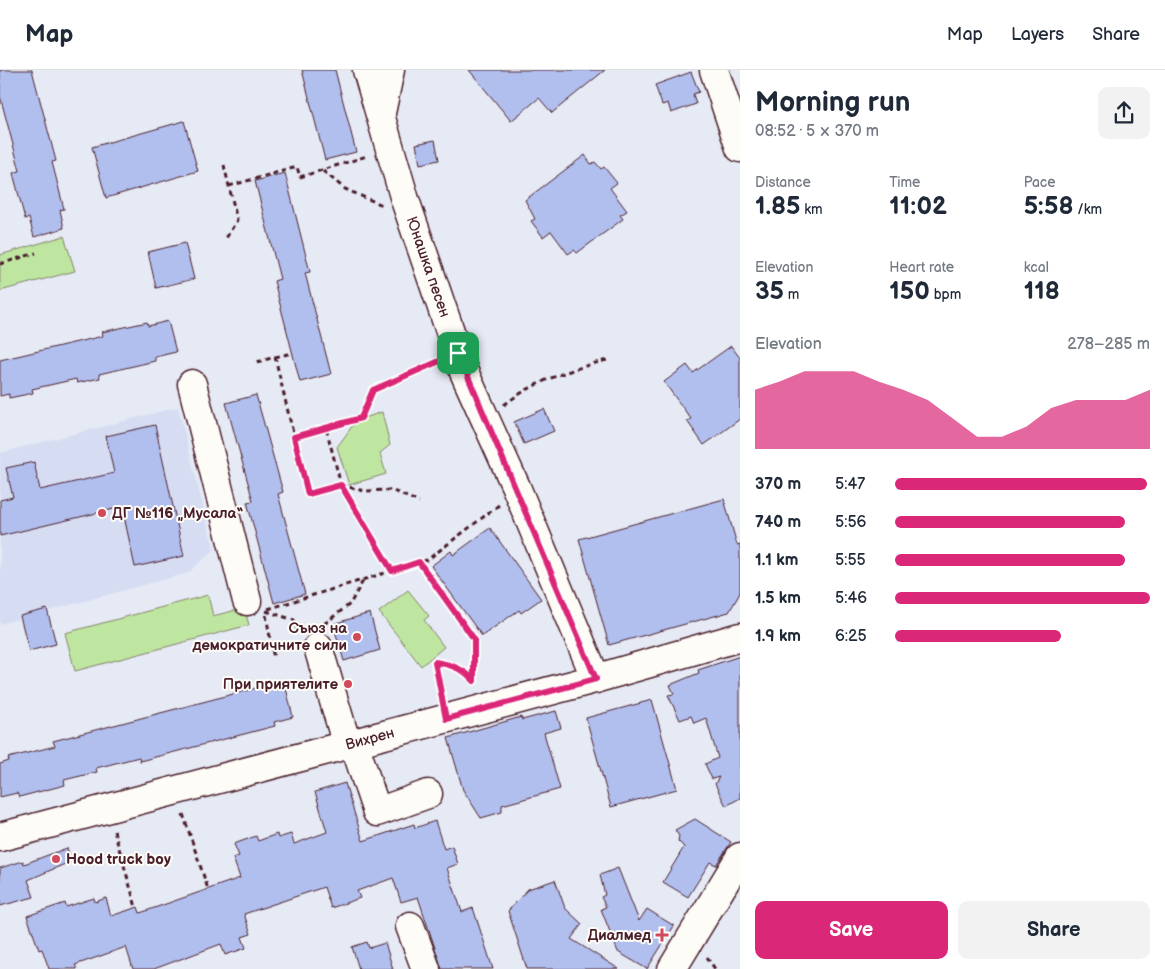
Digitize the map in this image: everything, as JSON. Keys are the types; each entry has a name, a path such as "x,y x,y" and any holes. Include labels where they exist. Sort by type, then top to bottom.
{"street":[{"name":"Юнашка песен","path":"367,70 405,200 458,353 596,679"},
{"path":"380,115 390,70"},
{"path":"714,70 740,148"},
{"path":"192,384 260,607"},
{"name":"Вихрен","path":"0,837 596,679 740,637"},
{"path":"310,644 377,812 428,794"},
{"path":"672,969 740,856"},
{"path":"410,926 426,969"}],"path":[{"path":"229,186 297,166 300,177 369,156"},
{"path":"224,165 237,220 225,240"},
{"path":"323,170 345,189 382,205"},
{"path":"0,264 36,253"},
{"path":"257,362 292,353"},
{"path":"294,437 361,418 373,390 458,353"},
{"path":"275,357 308,494 341,485 364,491 390,490 419,502"},
{"path":"485,418 522,391 540,382 606,360"},
{"path":"326,428 341,485 392,571"},
{"path":"260,607 363,581 427,560 518,491"},
{"path":"419,562 474,639 474,681 469,675 458,668 435,662 446,719"},
{"path":"329,620 350,604 363,581"},
{"path":"260,607 294,620 310,644"},
{"path":"268,625 274,659"},
{"path":"108,809 136,907"},
{"path":"183,815 208,889"},
{"path":"708,958 715,969"}],"shaded area":[{"name":"ДГ №116 „Мусала“","path":"178,407 214,550 188,573 0,624 0,453"}],"green space":[{"path":"64,236 75,271 0,291 0,255"},
{"path":"382,412 390,445 380,453 386,474 349,485 337,447 356,421"},
{"path":"408,590 429,616 424,620 444,647 421,666 379,612"},
{"path":"208,595 213,616 244,608 249,625 75,671 65,633"}],"building":[{"path":"0,70 32,70 56,161 52,162 64,209 60,210 64,228 34,237 29,218 25,219 13,173 20,171 0,96"},
{"path":"302,70 335,70 356,152 325,160"},
{"path":"469,70 605,70 552,113 539,98 511,121"},
{"path":"691,72 699,92 693,94 696,104 671,113 668,103 662,105 655,85"},
{"path":"184,121 198,171 106,198 92,147"},
{"path":"435,140 439,160 420,164 416,144"},
{"path":"585,155 591,164 595,162 601,169 604,167 617,183 610,188 627,211 620,215 623,219 577,253 574,250 568,254 551,231 543,237 531,221 535,219 525,200"},
{"path":"285,173 310,272 305,273 331,374 300,382 274,281 280,279 255,181"},
{"path":"185,243 194,279 156,288 148,252"},
{"path":"168,321 176,352 155,357 155,361 99,374 100,378 77,383 76,379 32,389 33,393 9,398 9,394 0,396 0,360 103,336 102,332 147,322 148,326"},
{"path":"731,346 740,358 740,419 704,445 687,421 691,419 664,382 687,365 693,373"},
{"path":"256,395 283,492 278,494 305,594 274,603 247,502 253,501 226,403"},
{"path":"544,409 554,431 524,444 514,422"},
{"path":"155,425 184,556 135,567 122,507 0,536 0,500 13,497 6,468 34,462 40,490 114,473 106,436"},
{"path":"724,499 737,545 740,544 740,593 729,612 609,645 579,539"},
{"path":"490,528 541,599 521,613 519,610 482,636 431,566 451,551 453,555"},
{"path":"47,609 56,644 29,651 20,616"},
{"path":"370,613 380,650 344,661 333,624"},
{"path":"740,656 740,798 726,806 715,784 719,777 712,779 705,764 718,758 706,718 694,723 691,716 680,720 668,695 674,694 670,685 699,673 698,670"},
{"path":"285,684 293,717 274,722 275,726 140,761 139,757 96,768 97,772 64,780 65,785 19,797 17,793 0,797 0,764 9,761 8,758 55,746 53,741 264,686 265,689"},
{"path":"652,700 677,789 611,807 586,718"},
{"path":"556,711 561,728 544,733 560,789 502,805 502,812 481,818 463,790 448,738 521,717 522,720"},
{"path":"345,783 363,841 414,824 415,828 435,821 444,849 452,846 458,864 447,868 462,912 473,908 493,969 442,969 418,897 401,902 393,878 357,891 360,898 331,908 324,887 244,914 251,934 242,937 246,948 225,955 221,944 154,969 133,969 126,947 75,965 77,969 49,969 42,949 39,950 27,916 65,903 66,907 94,898 95,902 106,898 111,916 138,907 140,913 240,878 233,858 239,856 234,844 256,836 258,841 277,834 278,838 291,834 294,844 327,832 315,792"},
{"path":"695,819 731,842 716,865 710,862 688,897 663,882 684,847 678,841 679,836 675,830"},
{"path":"67,848 72,861 28,880 34,897 0,906 0,868 23,861 24,864"},
{"path":"618,868 639,921 647,909 674,926 647,969 618,952 601,909 606,907 601,897 605,895 600,875"},
{"path":"555,880 565,908 582,924 571,939 619,969 527,969 508,911 528,889"},
{"path":"367,942 369,948 385,943 393,969 359,969 352,947"}],"place":[{"name":"ДГ №116 „Мусала“","path":"102,513"},
{"name":"Съюз на демократичните сили","path":"357,637"},
{"name":"При приятелите","path":"348,684"},
{"name":"Hood truck boy","path":"56,859"},
{"name":"Диалмед","path":"662,935"}],"route":[{"path":"458,353 464,372 516,487 596,679 446,719 440,698 435,662 449,664 458,668 469,675 474,681 474,639 419,562 392,571 341,485 308,494 294,437 361,418 373,390 458,353"}]}
